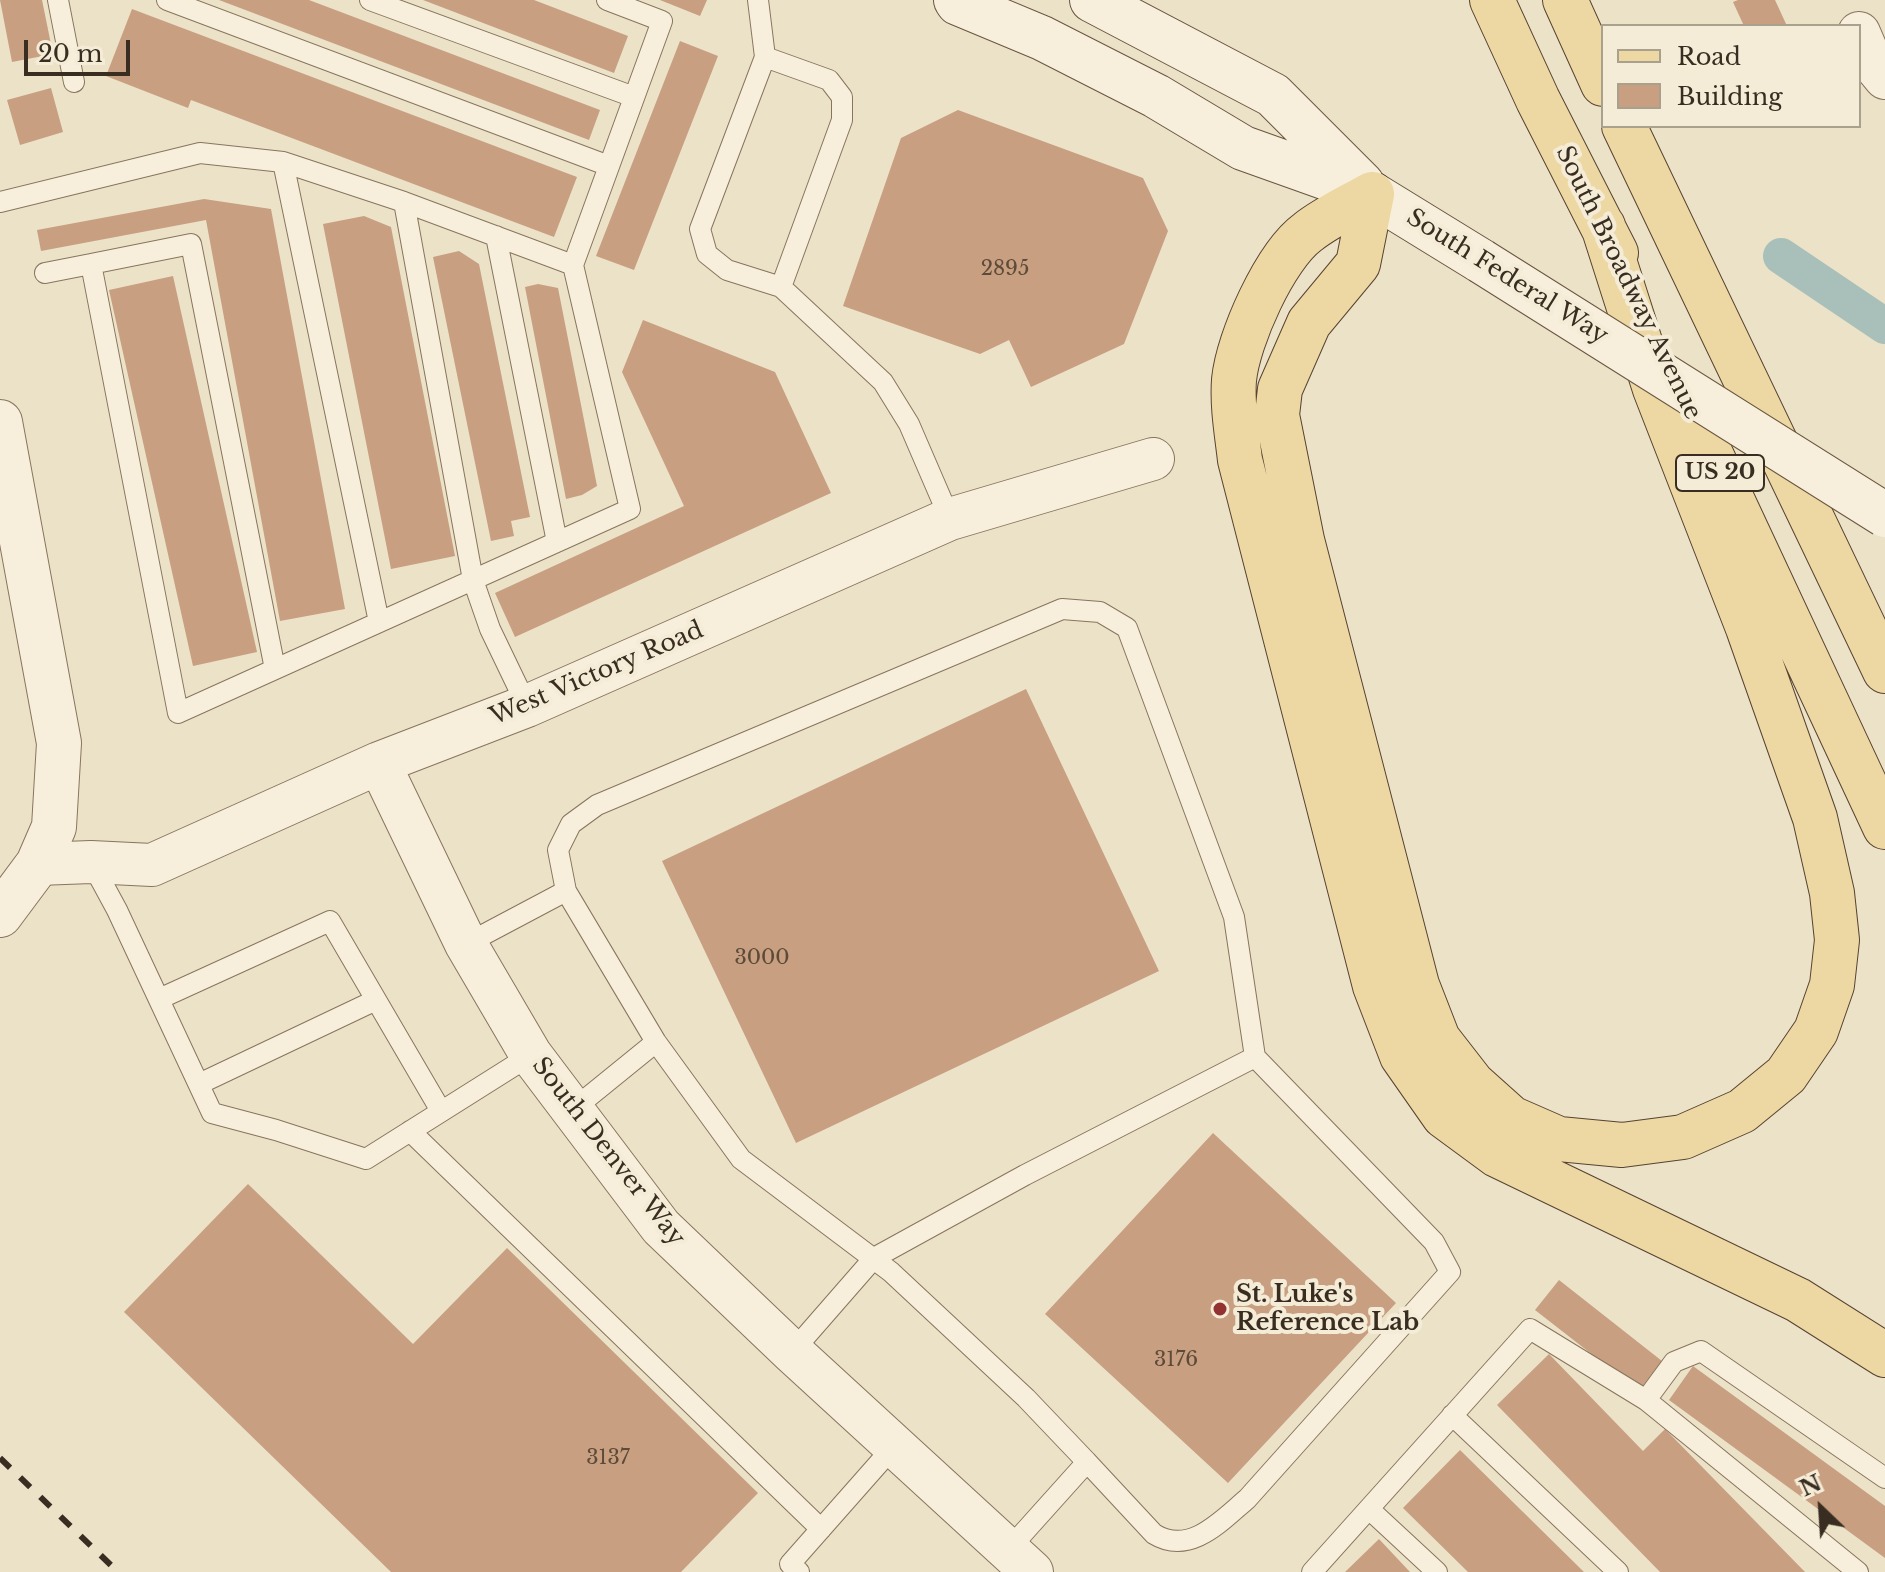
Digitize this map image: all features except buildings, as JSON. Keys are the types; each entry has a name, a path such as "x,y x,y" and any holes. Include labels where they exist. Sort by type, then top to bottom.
{"main road":[{"name":"South Federal Way","path":"956,0 1042,38 1156,96 1243,148 1372,194 1885,515"},
{"name":"South Federal Way","path":"1092,0 1273,95 1372,194"},
{"name":"South Broadway Avenue","path":"1492,0 1538,100 1603,226 1885,827"},
{"path":"1565,0 1601,80"},
{"name":"US 20","path":"1625,128 1885,671"},
{"path":"1372,194 1358,264 1309,323 1280,389 1277,415 1302,540 1417,985 1438,1039 1473,1084 1511,1118 1559,1139 1622,1145 1683,1137 1742,1111 1786,1075 1816,1031 1832,985 1837,940 1832,893 1815,818 1748,628 1655,389 1603,226"},
{"path":"1372,194 1306,233 1277,269 1261,298 1238,356 1234,381 1235,416 1240,460 1375,986 1402,1056 1444,1116 1497,1155 1798,1300 1885,1355"},
{"path":"0,422 59,743 54,827 38,864 0,915"}],"street":[{"path":"1844,0 1855,24"},
{"path":"1861,38 1871,61 1885,78"},
{"name":"West Victory Road","path":"38,864 91,862 152,865 379,763 527,706 950,519 1153,459"},
{"name":"South Denver Way","path":"379,763 466,944 531,1055 661,1227 1020,1561"}],"lane":[{"path":"58,0 74,82"},
{"path":"167,0 609,166"},
{"path":"370,0 634,97"},
{"path":"91,264 178,713 630,509 573,265 662,21 607,0"},
{"path":"758,0 765,57 700,229 707,254 727,270 781,287 883,382 909,424 950,519"},
{"path":"765,57 829,80 842,97 842,120 781,287"},
{"path":"0,202 200,153 283,162 404,202 573,265"},
{"path":"283,162 379,622"},
{"path":"404,202 473,580 490,629 527,706"},
{"path":"496,236 557,542"},
{"path":"45,273 191,244 275,669"},
{"path":"1062,609 1100,612 1127,628 1234,917 1255,1057 1434,1242 1450,1272 1247,1499 1209,1531 1194,1539 1167,1542 1154,1534 1026,1398 874,1258 741,1159 656,1042 566,891 558,850 571,824 597,805 1062,609"},
{"path":"91,862 117,910 212,1113 366,1159 531,1055"},
{"path":"466,944 566,891"},
{"path":"159,999 330,921 441,1111"},
{"path":"199,1084 376,1000"},
{"path":"571,1111 656,1042"},
{"path":"792,1352 874,1258 1025,1175 1255,1057"},
{"path":"410,1131 821,1529"},
{"path":"1312,1572 1530,1329 1646,1400 1858,1572"},
{"path":"1646,1400 1674,1362 1701,1351 1885,1478"},
{"path":"1452,1415 1618,1572"},
{"path":"799,1572 790,1564 895,1445"},
{"path":"1020,1561 1087,1462"},
{"path":"1369,1509 1437,1572"}],"waterway":[{"path":"1781,256 1885,326"}],"railway":[{"path":"0,1458 118,1572"}],"place":[{"name":"St. Luke's Reference Lab","path":"1220,1309"}]}
